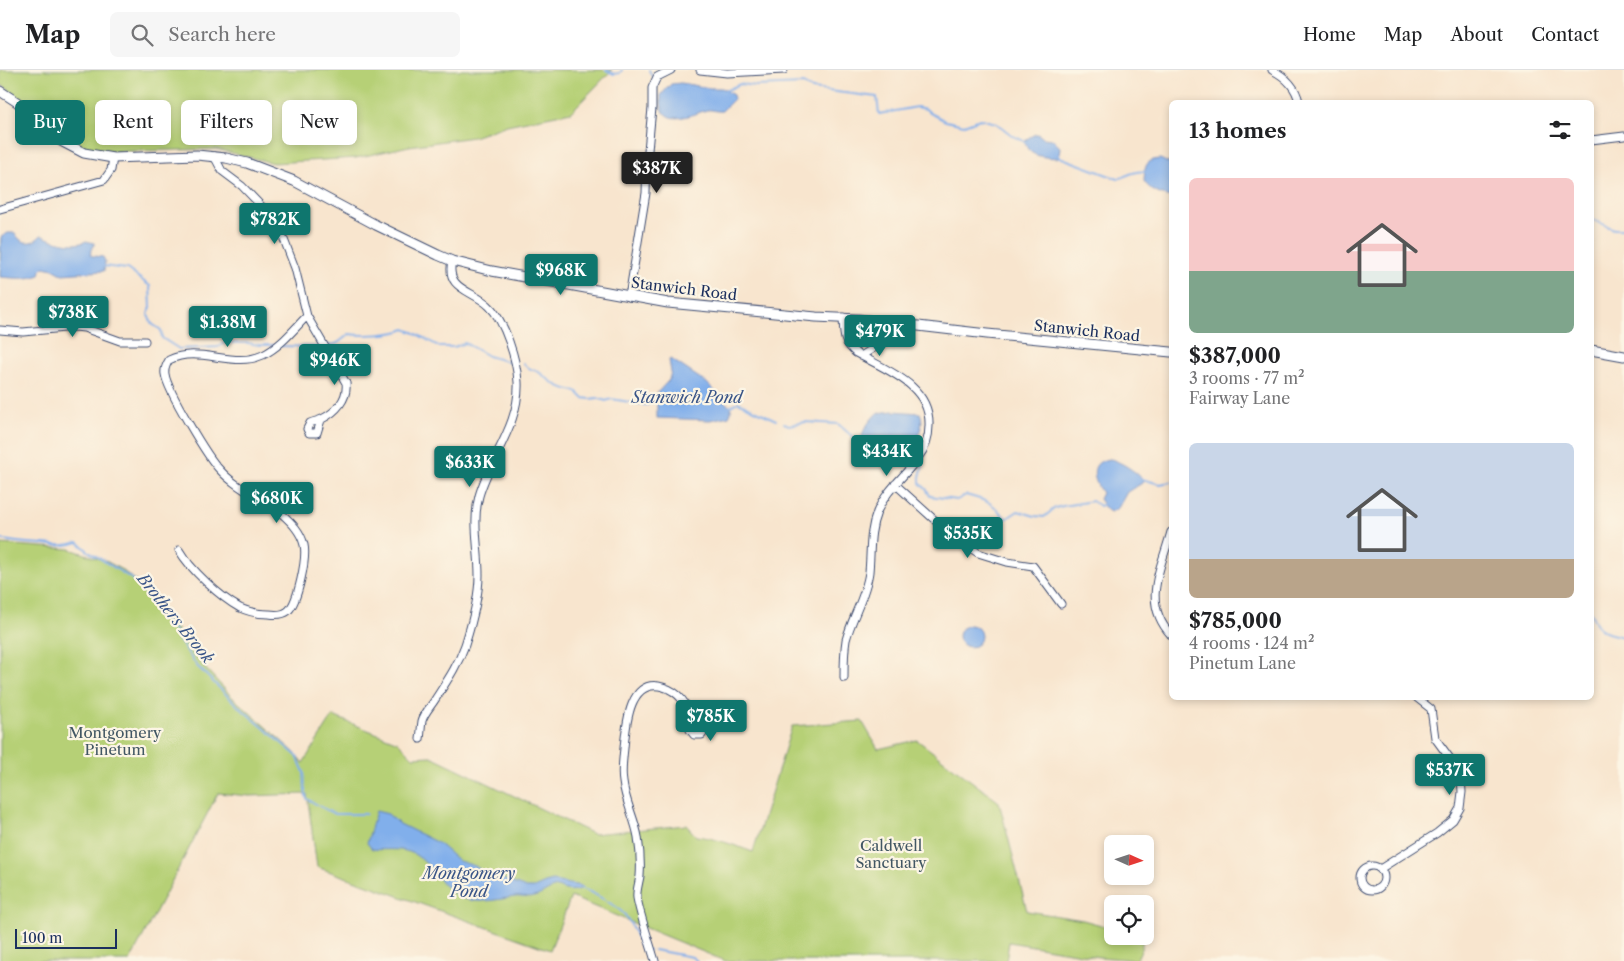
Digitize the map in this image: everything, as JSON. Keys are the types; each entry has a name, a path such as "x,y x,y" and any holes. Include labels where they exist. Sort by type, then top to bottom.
{"street":[{"path":"628,297 646,193 652,115 652,88 657,77 670,70"},
{"path":"700,70 727,73 784,70"},
{"path":"1272,70 1287,79 1298,100"},
{"name":"Stanwich Road","path":"0,91 17,102 54,135 70,146 90,155 113,158 185,155 214,156 247,163 282,176 384,229 452,261 521,277 628,297 704,306 843,317 1006,336 1169,352"},
{"path":"1594,140 1624,136"},
{"path":"214,156 222,171 242,186 269,214 283,237 296,268 306,316 346,383 345,398 337,408 321,420"},
{"path":"0,210 104,180 111,170 113,158"},
{"path":"420,740 422,719 455,669 465,644 477,595 479,576 475,520 479,495 511,422 518,397 516,369 505,332 498,318 488,306 464,290 452,278 450,270 452,261"},
{"path":"178,550 186,562 213,587 239,607 258,614 274,615 287,611 292,606 304,558 304,546 301,536 291,522 282,514 220,471 178,402 165,376 165,370 169,360 193,354 240,360 265,354 306,316"},
{"path":"843,317 844,339 849,347 910,384 920,393 928,409 929,428 923,450 886,496 873,522 869,572 864,592 846,641 844,678"},
{"path":"0,330 23,332 75,327 84,328 120,341 145,341"},
{"path":"861,356 876,346 881,340"},
{"path":"1594,351 1624,356"},
{"path":"895,484 950,533 978,553 1007,562 1033,566 1060,604"},
{"path":"1169,539 1155,585 1154,600 1164,626 1169,632"},
{"path":"655,961 637,898 640,858 638,838 623,782 625,736 629,712 635,698 643,690 652,686 660,686 676,692 687,706 692,720"},
{"path":"1380,869 1437,833 1453,820 1460,808 1461,777 1457,768 1435,738 1431,709 1420,700"}],"green space":[{"path":"0,70 612,70 571,112 507,125 473,137 409,146 356,158 273,163 216,149 94,152 82,149 75,145 85,145 85,100 21,100 0,84"},
{"name":"Montgomery Pinetum","path":"0,544 70,549 106,561 122,570 141,585 204,667 232,697 294,752 303,763 333,716 398,742 413,757 431,756 593,834 686,825 696,836 718,840 753,852 792,726 862,721 878,749 917,740 999,802 1027,911 1083,920 1104,926 1104,945 1142,945 1136,960 1099,957 1009,942 1006,961 725,961 571,897 550,950 317,867 307,794 249,796 218,793 130,961 0,961"}],"water":[{"path":"681,83 722,88 733,95 734,99 722,111 707,110 683,117 669,117 662,106 661,95 671,84"},
{"path":"1035,134 1043,138 1052,139 1060,147 1057,158 1036,155 1029,150 1025,140"},
{"path":"1160,159 1169,163 1169,196 1156,192 1144,181 1146,166"},
{"path":"8,233 15,233 24,242 34,241 41,235 70,244 86,241 94,243 90,255 103,257 105,261 104,271 62,274 44,267 40,275 35,277 0,277 1,237"},
{"name":"Stanwich Pond","path":"671,359 707,383 731,408 729,416 710,420 657,418 657,393 669,380 671,372 669,360"},
{"path":"893,411 920,413 922,418 921,425 915,444 906,452 892,457 878,458 866,456 861,444 865,428 877,413"},
{"path":"1110,459 1129,468 1139,475 1144,482 1127,492 1118,508 1111,512 1106,509 1099,499 1102,493 1096,482 1094,472 1098,463"},
{"path":"970,625 978,628 981,636 978,644 970,647 962,644 959,636 962,628"},
{"name":"Montgomery Pond","path":"376,811 388,814 398,823 438,843 459,861 475,866 488,875 526,888 534,888 553,881 581,886 582,888 570,891 558,887 532,898 517,897 483,901 465,899 450,890 414,854 399,850 372,849 367,843"}],"waterway":[{"path":"606,70 614,74 620,73 622,70"},
{"path":"649,70 652,76"},
{"path":"725,91 740,84 756,86 803,84 812,89 877,97 879,114 917,107 926,109 946,121 964,125 980,119 996,123 1013,136 1026,142"},
{"path":"1057,156 1118,179 1136,172 1147,172"},
{"path":"1594,220 1614,229 1624,229"},
{"path":"103,266 127,269 150,286 151,307 148,315 152,324 161,330 162,338 179,349 218,347 224,343 274,345"},
{"path":"326,346 336,344 349,334 393,333 405,329 440,347 454,347 465,343 488,356 509,362"},
{"path":"281,346 321,347"},
{"path":"523,363 556,385 576,391 583,398 597,398 606,401 611,399 647,405 651,402 657,403"},
{"path":"729,407 738,402 776,420"},
{"path":"784,423 789,425 805,422 838,424 853,437 862,439"},
{"path":"905,451 914,455"},
{"path":"922,462 920,483 930,496 957,500 966,495 989,502 1006,519 1018,511 1044,517 1055,508 1063,506 1092,501 1100,506 1106,503"},
{"path":"1142,479 1160,484 1169,482"},
{"name":"Brothers Brook","path":"0,539 57,545 68,545 78,542 88,551 132,579 149,596 155,608 174,630 197,666 238,706 297,756 304,772 307,799 334,814 366,814"},
{"path":"1594,619 1603,631 1624,637"},
{"name":"Brothers Brook","path":"580,888 604,899 621,911 628,919 644,950 649,950"},
{"name":"Brothers Brook","path":"654,950 692,957 697,961"}],"park label":[{"name":"Caldwell Sanctuary","path":"891,854"}]}
